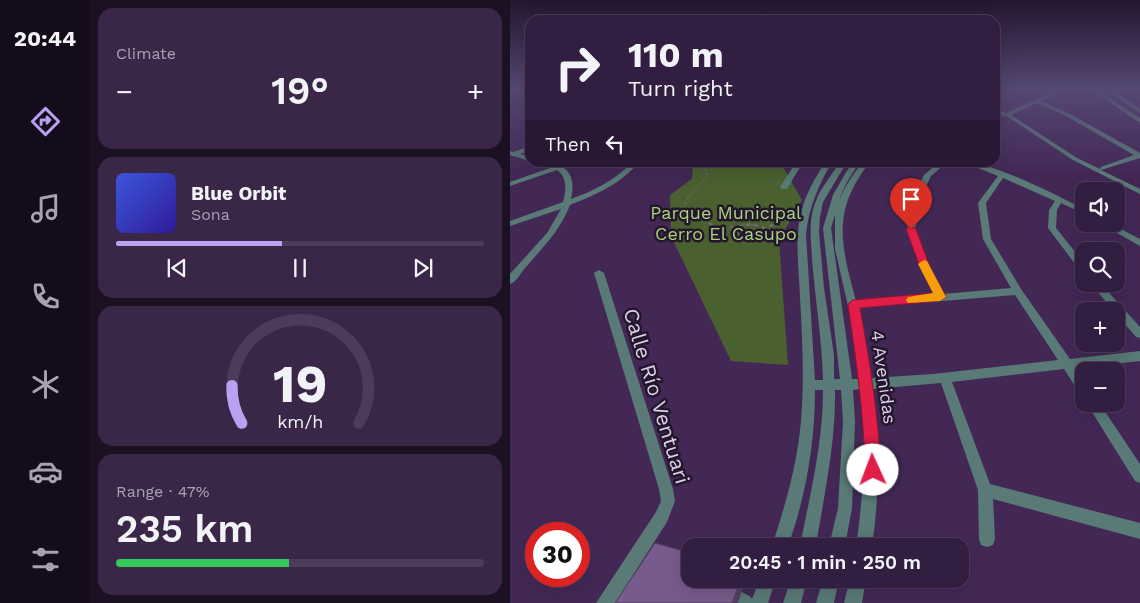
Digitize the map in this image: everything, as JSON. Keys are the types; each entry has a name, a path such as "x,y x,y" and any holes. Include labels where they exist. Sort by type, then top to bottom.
{"street":[{"path":"1013,117 1075,159 1140,192"},
{"path":"1014,117 1103,168 1140,186"},
{"path":"1072,117 1140,156"},
{"path":"511,154 525,150"},
{"path":"511,154 525,158"},
{"path":"1103,168 1140,156"},
{"path":"510,184 559,167 568,175 571,187 567,202 556,227 510,281"},
{"path":"510,224 603,188 620,180 633,167"},
{"path":"784,187 797,167"},
{"path":"783,538 800,473 808,421 806,309 801,260 802,222 813,186 826,167"},
{"path":"809,538 823,462 830,385 815,232 819,202 841,167"},
{"name":"4 Avenidas","path":"838,538 844,508 848,465 848,386 827,228 837,195 853,167"},
{"name":"4 Avenidas","path":"863,167 852,183 840,212 838,236 853,304 867,384 872,427 873,470 870,514 866,538"},
{"path":"938,167 928,175 918,194 911,229 925,267 940,297"},
{"path":"980,167 1060,199 1075,207"},
{"path":"1002,175 982,202 987,239 1018,291 1075,376"},
{"path":"1060,199 1053,210 1052,228 1075,258"},
{"path":"1120,232 1140,243"},
{"name":"Calle Río Ventuari","path":"598,273 663,480 668,502 662,517 605,603"},
{"path":"853,304 1018,291"},
{"path":"1103,292 1140,334"},
{"path":"808,385 848,386 945,379 1067,363 1140,356"},
{"path":"945,379 985,490 987,539"},
{"path":"1098,412 1140,476"},
{"path":"985,490 1140,531"},
{"path":"759,603 765,588"},
{"path":"792,603 796,588"},
{"path":"826,603 829,588"},
{"path":"854,603 856,588"},
{"path":"738,603 740,600 745,603"}],"path":[{"path":"704,167 708,174 690,195 680,213 681,215 704,220 719,230 752,224 765,228 788,219 802,222"}],"green space":[{"name":"Parque Municipal Cerro El Casupo","path":"693,167 783,167 802,200 779,240 788,365 731,361 671,236 670,195 692,179"}],"building":[{"path":"655,543 681,550 681,588 738,588 732,603 615,603"}],"slow traffic":[{"path":"912,300 940,297 924,264"}],"route":[{"path":"873,470 872,427 867,384 853,304 940,297 925,267 911,229"}]}
